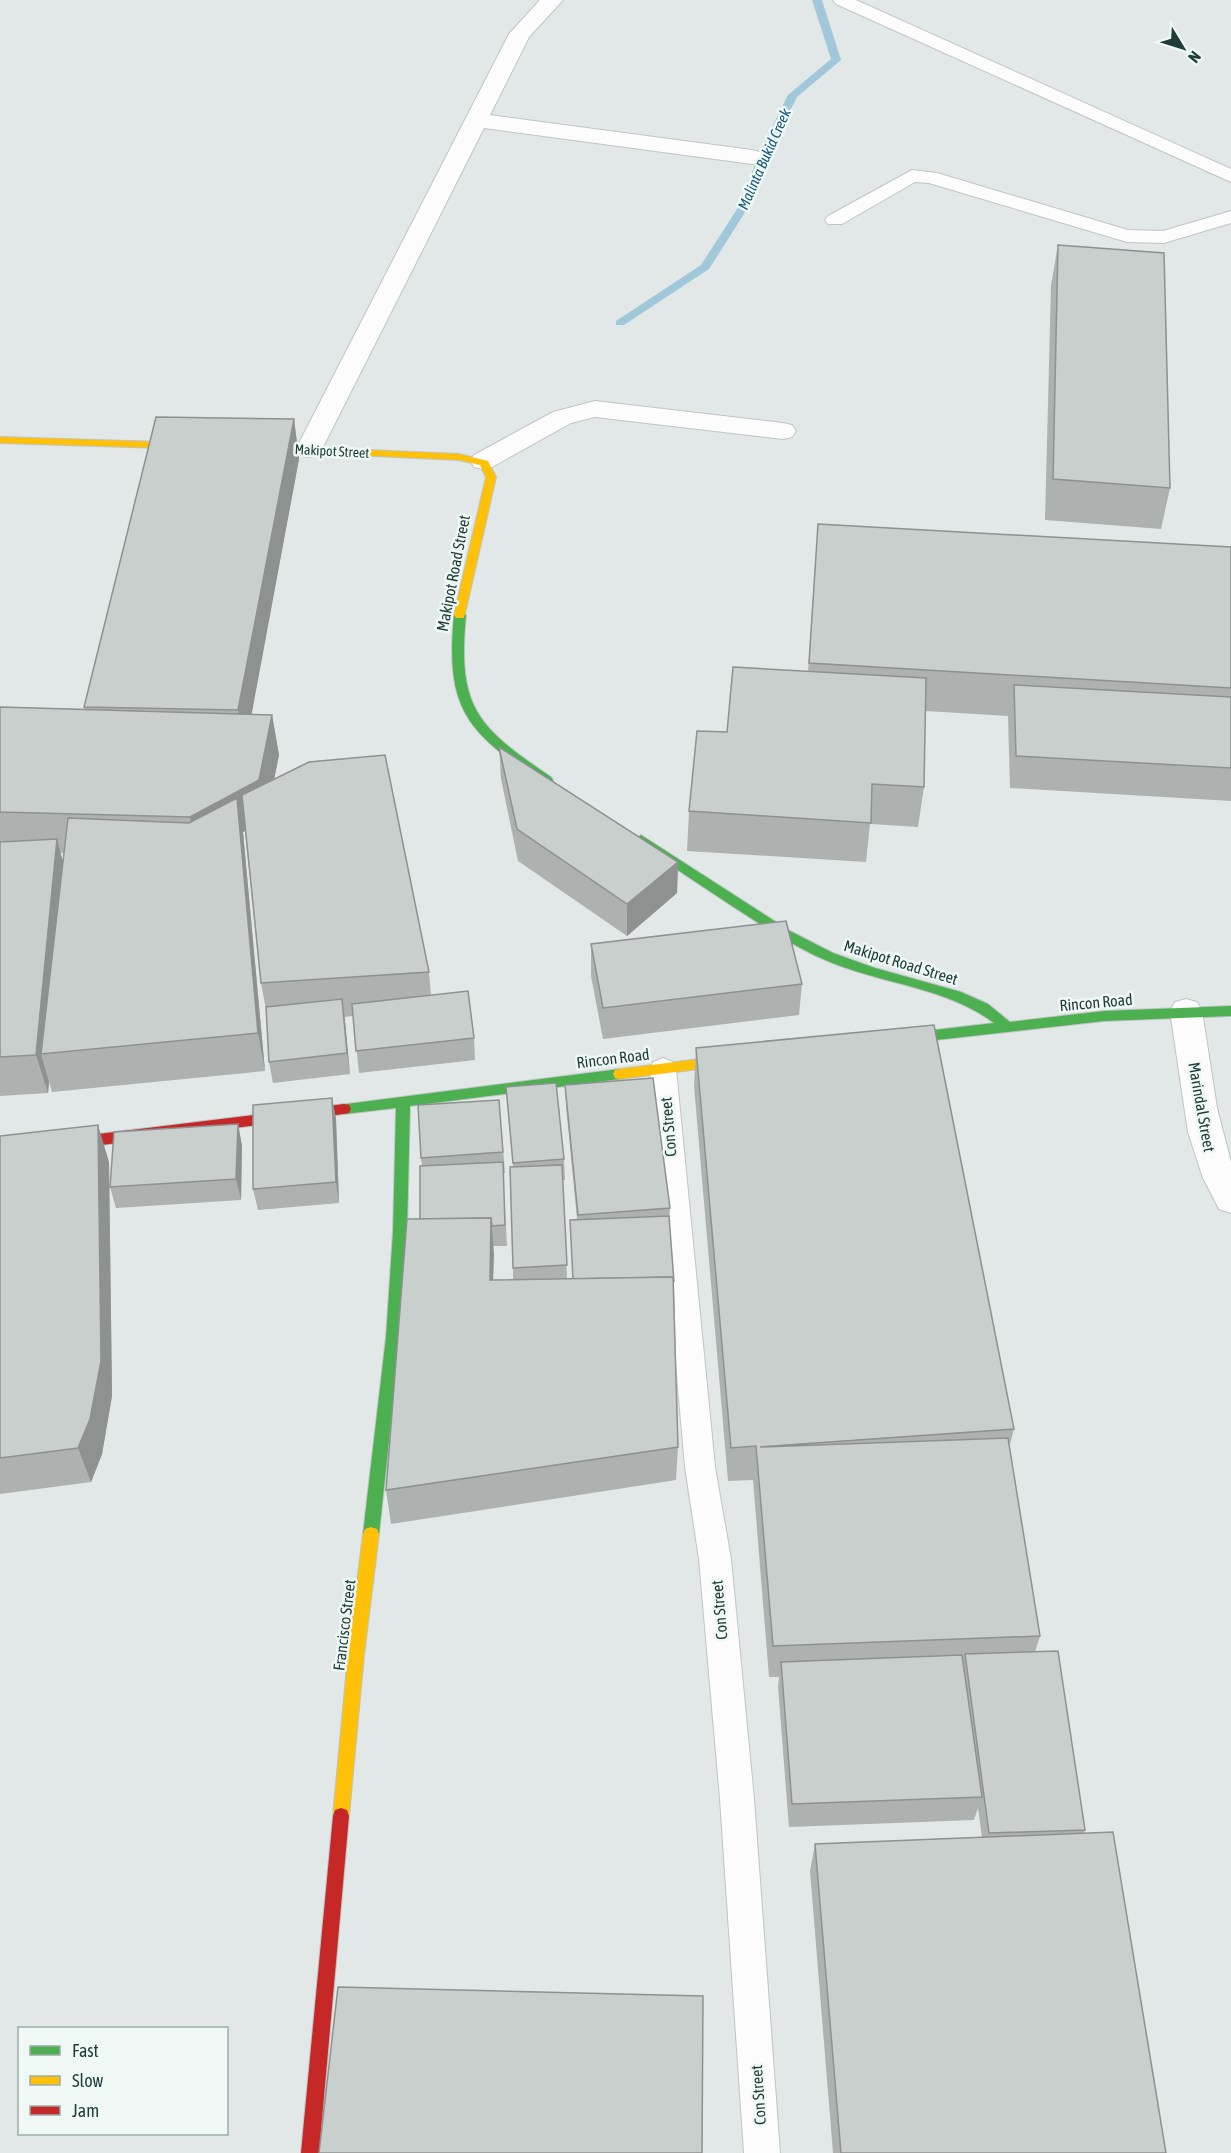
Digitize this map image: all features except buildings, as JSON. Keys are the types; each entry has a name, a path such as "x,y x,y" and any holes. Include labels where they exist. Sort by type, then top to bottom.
{"street":[{"path":"309,449 520,34 552,0"},
{"path":"476,120 752,157"},
{"path":"483,461 535,433 555,419 574,411 595,409 783,431"},
{"path":"0,440 202,446"},
{"name":"Makipot Street","path":"238,447 459,457 483,461"},
{"name":"Makipot Road Street","path":"483,461 490,468 491,477 458,620 455,660 457,688 467,711 483,732 516,760 556,786"},
{"name":"Makipot Road Street","path":"626,831 785,934 828,956 872,972 956,996 983,1008 1005,1026"},
{"name":"Rincon Road","path":"884,1041 1005,1026 1186,1011 1231,1011"},
{"name":"Marindal Street","path":"1186,1011 1209,1152 1218,1176 1231,1199"},
{"name":"Rincon Road","path":"0,1152 756,1057"},
{"name":"Francisco Street","path":"309,2153 356,1654 393,1337 400,1233 403,1101"}],"lane":[{"path":"842,0 1231,176"},
{"path":"835,220 912,176 930,177 1127,236 1164,237 1231,216"},
{"name":"Con Street","path":"663,1069 699,1455 715,1559 737,1799 762,2153"}],"waterway":[{"name":"Malinta Bukid Creek","path":"620,323 705,267 746,203 765,151 793,95 836,60 817,0"}],"traffic: fast":[{"path":"460,615 457,647 458,673 463,695 471,714 484,731 501,747 547,780"},
{"path":"641,840 785,934 828,956 872,972 956,996 983,1008 1005,1025"},
{"path":"892,1040 1104,1016 1231,1011"},
{"path":"344,1109 620,1074"},
{"path":"371,1534 393,1337 400,1232 403,1101"}],"traffic: slow":[{"path":"0,440 194,446"},
{"path":"252,448 459,457 484,463 491,477 460,615"},
{"path":"620,1074 739,1059"},
{"path":"341,1816 356,1655 371,1534"}],"traffic: jam":[{"path":"0,1152 344,1109"},
{"path":"310,2153 341,1816"}]}
